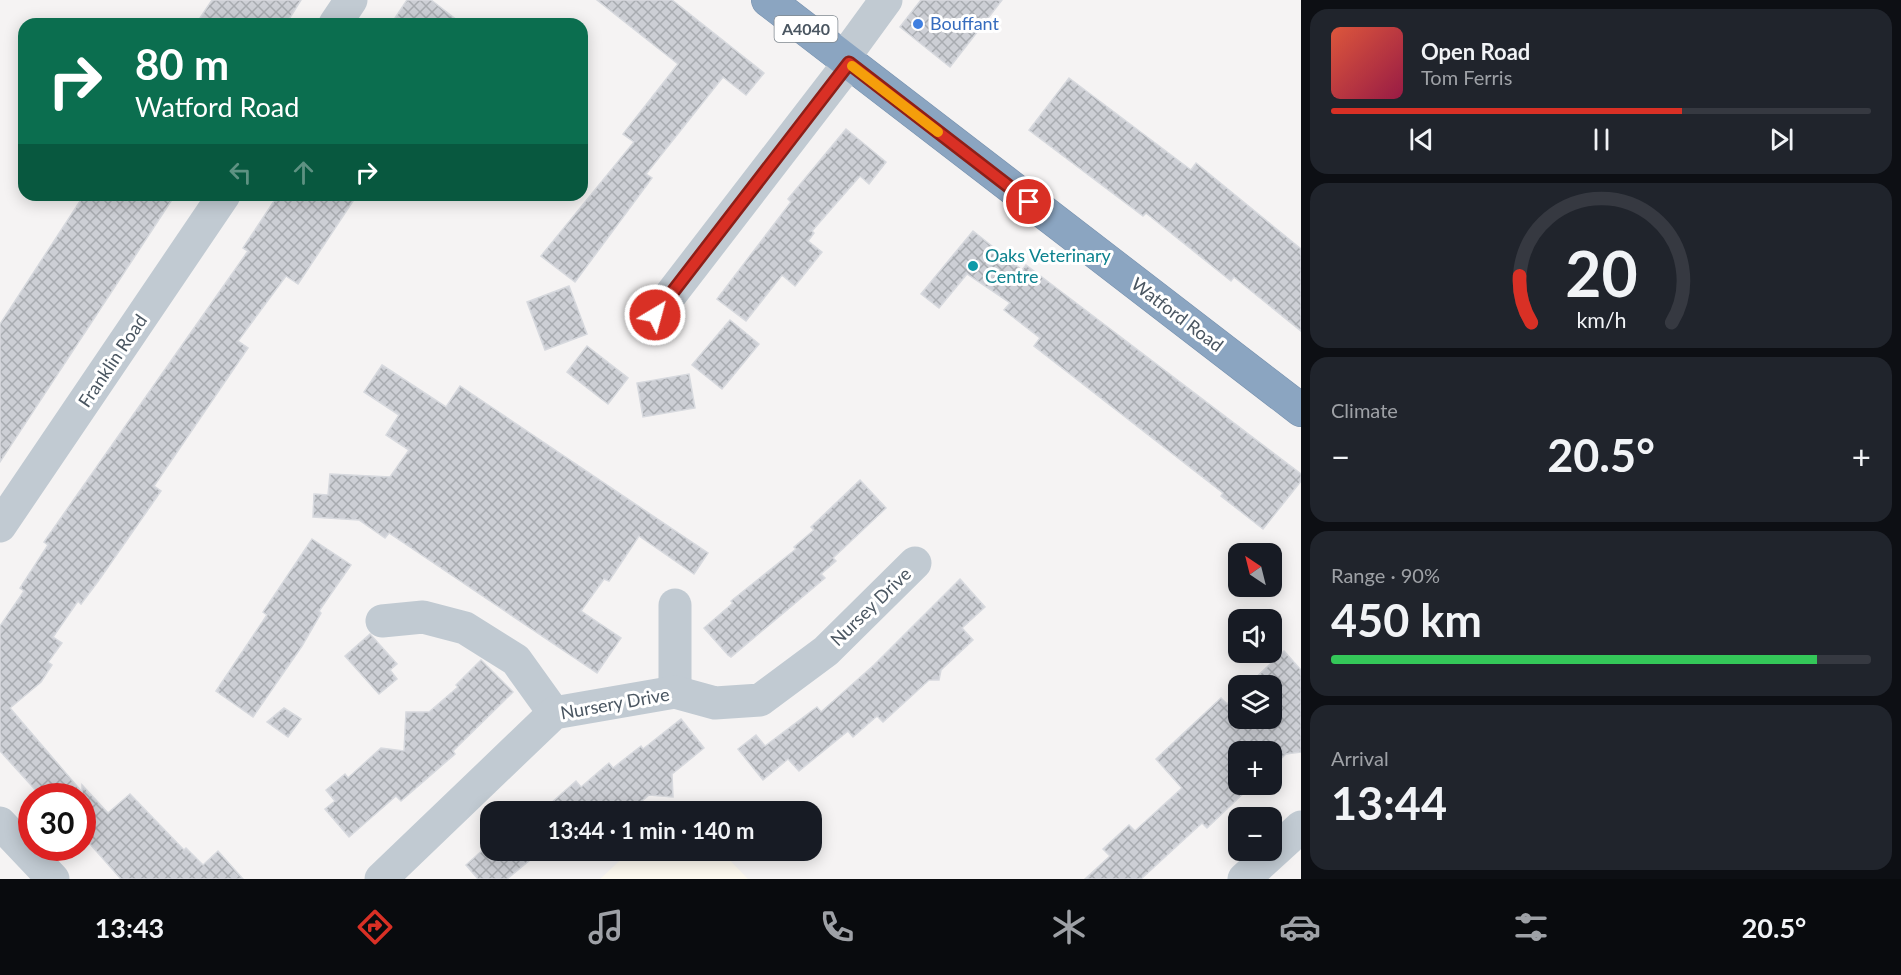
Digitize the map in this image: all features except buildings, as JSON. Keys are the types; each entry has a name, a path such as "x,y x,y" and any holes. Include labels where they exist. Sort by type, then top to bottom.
{"highway":[{"name":"Watford Road","path":"768,0 1301,410"}],"street":[{"path":"339,18 351,0"},
{"path":"655,315 846,61 886,0"},
{"name":"Franklin Road","path":"0,526 220,201"},
{"name":"Nursey Drive","path":"826,651 915,563"},
{"path":"675,605 675,692"},
{"path":"382,621 423,616 465,628 516,660 554,713"},
{"name":"Nursery Drive","path":"381,879 554,713 675,692 715,703 760,700 826,651"},
{"path":"0,823 53,879"},
{"path":"1244,879 1301,827"}],"shaded area":[{"path":"619,861 731,861 748,879 600,879"}],"slow traffic":[{"path":"852,66 938,132"}],"place":[{"name":"Bouffant","path":"918,24"},
{"name":"Oaks Veterinary Centre","path":"973,266"}],"route":[{"path":"655,315 849,63 1029,202"}]}
